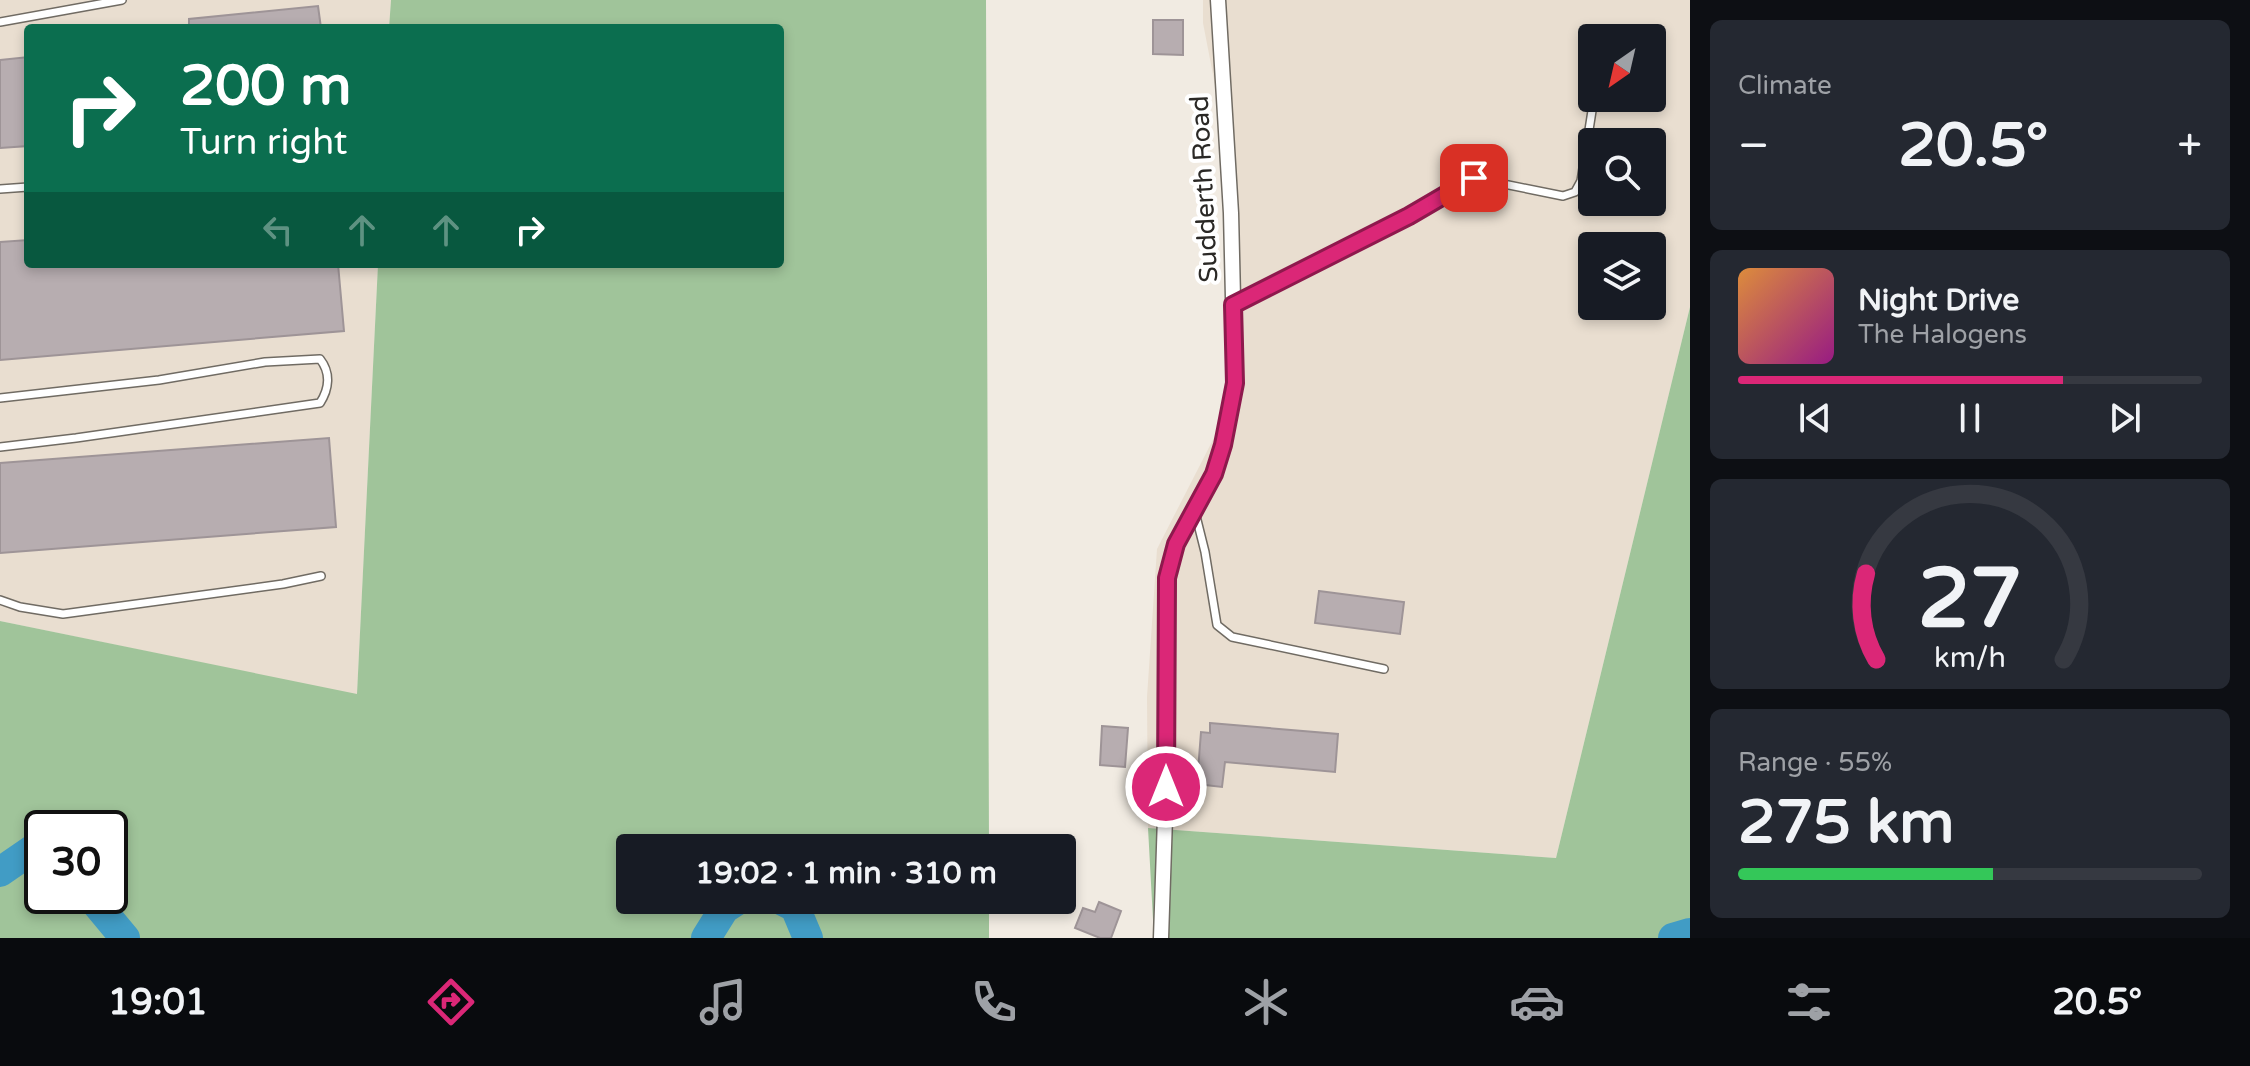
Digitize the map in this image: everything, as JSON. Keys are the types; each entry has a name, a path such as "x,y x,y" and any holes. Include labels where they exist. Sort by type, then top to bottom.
{"street":[{"name":"Sudderth Road","path":"1161,938 1166,787 1167,578 1176,544 1214,474 1235,383 1231,213 1218,0"}],"lane":[{"path":"0,22 122,0"},
{"path":"1233,305 1409,216 1474,178 1563,196 1575,192 1581,181 1592,112"},
{"path":"0,189 24,187"},
{"path":"0,398 159,380 265,362 320,359 326,367 328,392 320,403 0,447"},
{"path":"1194,510 1205,552 1217,625 1232,637 1384,669"},
{"path":"0,600 20,607 63,614 321,576"}],"shaded area":[{"path":"0,0 391,0 389,24 24,24 24,268 378,268 357,695 0,621"},
{"path":"1203,0 1690,0 1690,307 1556,858 1148,828 1147,697 1157,549 1241,385 1225,258 1226,142 1203,23"}],"green space":[{"path":"391,0 986,0 989,834 616,834 616,914 989,914 989,938 0,938 0,621 357,694 378,268 784,268 784,24 389,24"},
{"path":"1690,307 1690,938 1154,938 1148,828 1556,858"}],"building":[{"path":"318,6 320,24 189,24 189,19"},
{"path":"1153,20 1183,20 1183,55 1153,54"},
{"path":"24,57 24,146 0,148 0,60"},
{"path":"24,240 24,268 338,268 344,331 0,360 0,242"},
{"path":"329,438 336,527 0,553 0,463"},
{"path":"1319,591 1404,602 1400,634 1315,623"},
{"path":"1210,723 1338,734 1335,772 1225,762 1222,787 1197,784 1201,732 1210,733"},
{"path":"1102,726 1128,728 1125,767 1100,765"},
{"path":"1099,902 1121,911 1111,938 1100,938 1075,928 1083,908 1095,912"}],"waterway":[{"path":"0,872 24,855"},
{"path":"105,914 125,938"},
{"path":"706,938 721,914"},
{"path":"798,914 808,938"},
{"path":"1673,938 1690,933"}],"route":[{"path":"1166,787 1167,578 1176,544 1214,474 1223,445 1235,383 1233,305 1409,216 1474,178"}]}
